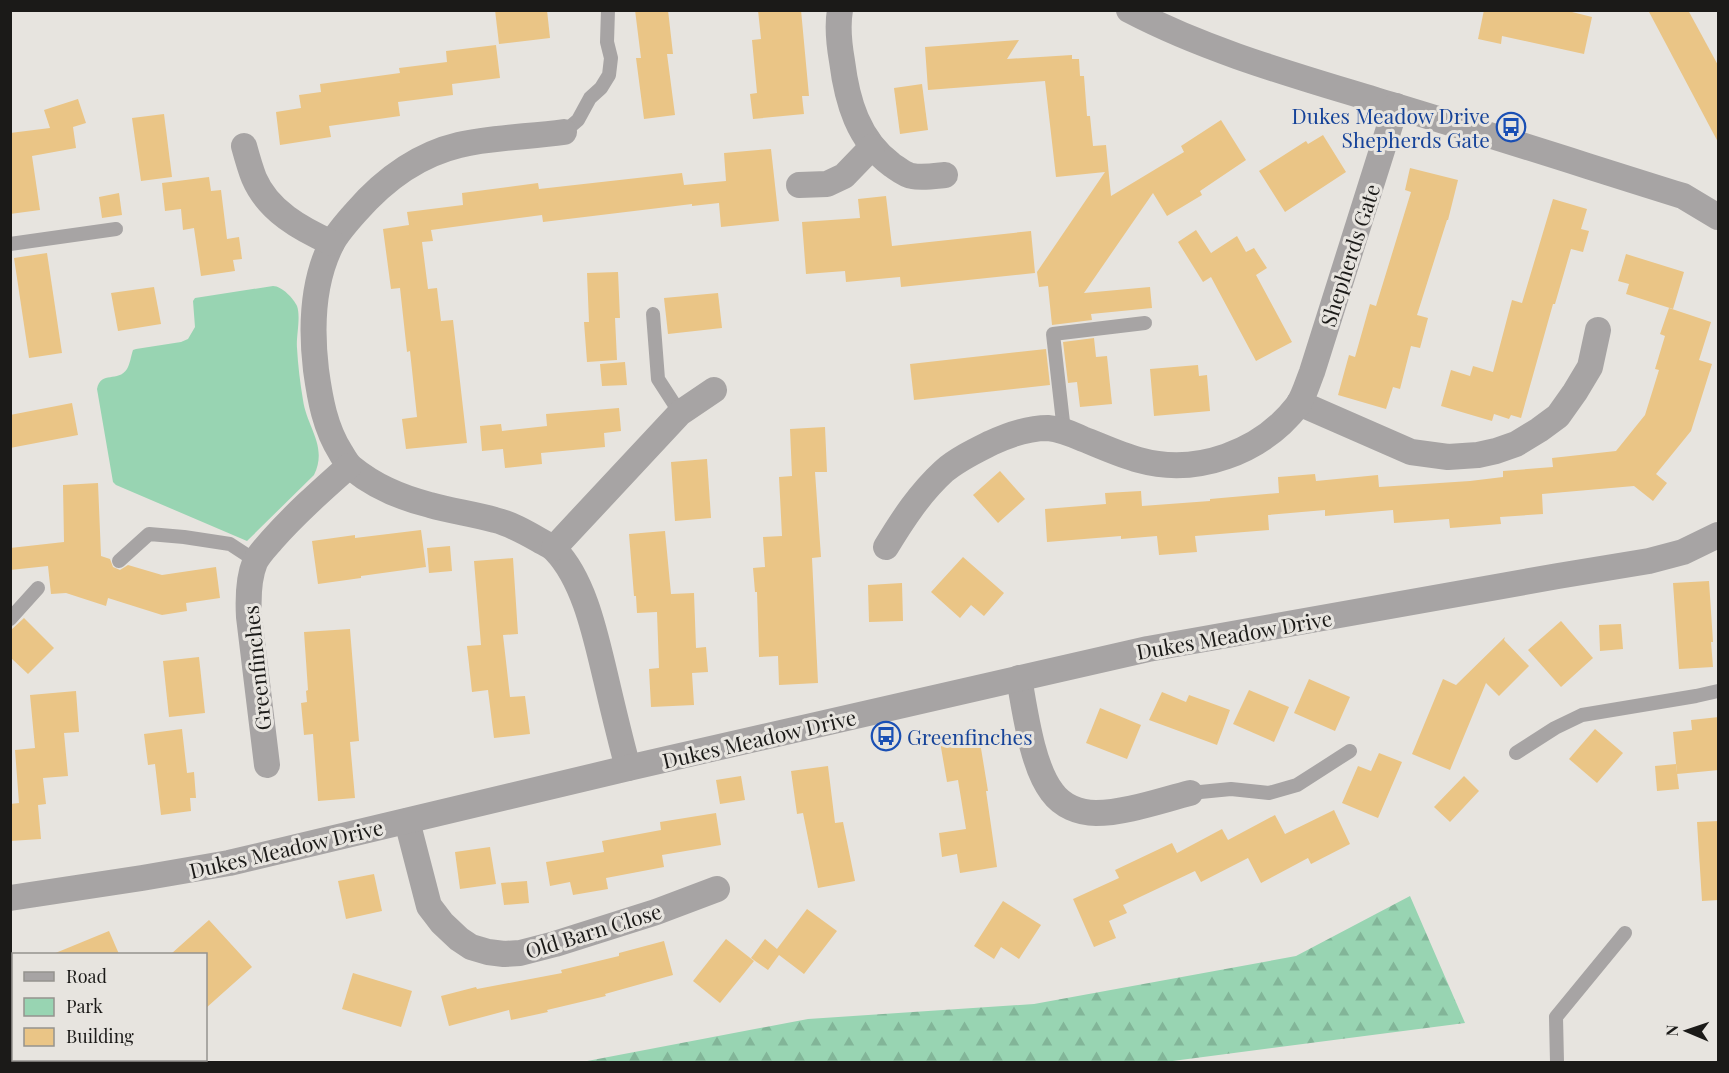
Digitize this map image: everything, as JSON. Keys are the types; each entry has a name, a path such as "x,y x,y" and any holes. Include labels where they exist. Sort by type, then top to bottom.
{"street":[{"path":"840,10 839,45 849,101 854,116 872,147 886,160 912,176 945,175"},
{"path":"1143,14 1220,50 1683,196 1719,217"},
{"name":"Shepherds Gate","path":"886,547 905,516 927,488 946,470 972,452 1003,437 1048,428 1064,431 1138,460 1162,465 1186,466 1217,461 1237,453 1263,438 1284,421 1299,403 1312,372 1396,106"},
{"path":"564,132 458,145 409,165 385,182 365,201 332,243 316,296 313,319 314,353 325,419 334,443 349,466 385,489 429,505 496,520 521,529 554,548 567,565 579,587 598,647 628,768"},
{"path":"243,146 254,178 263,194 279,212 302,228 332,243"},
{"path":"799,186 827,184 844,176 872,147"},
{"path":"1299,403 1411,452 1448,458 1496,451 1516,444 1558,416 1590,367 1598,330"},
{"path":"554,548 680,413 714,390"},
{"name":"Greenfinches","path":"267,765 248,609 250,578 256,561 271,541 349,466"},
{"name":"Dukes Meadow Drive","path":"10,898 229,863 628,768 1148,649 1649,561 1683,552 1719,535"},
{"path":"1019,678 1038,762 1045,781 1065,805 1080,811 1104,812 1190,793"},
{"name":"Old Barn Close","path":"407,821 429,906 442,923 459,939 471,947 488,952 520,953 555,944 656,912 717,889"}],"lane":[{"path":"564,132 578,120 590,98 601,88 609,75 611,58 607,42 608,10"},
{"path":"10,244 116,229"},
{"path":"653,314 658,379 680,413"},
{"path":"1064,431 1053,334 1145,323"},
{"path":"119,561 149,534 230,544 256,561"},
{"path":"10,619 38,588"},
{"path":"1516,753 1555,728 1582,716 1719,691"},
{"path":"1190,793 1231,789 1269,793 1297,785 1350,751"},
{"path":"1557,1062 1556,1017 1625,933"}],"green space":[{"path":"273,286 287,293 297,306 299,316 297,348 301,387 305,410 318,446 318,465 314,475 247,541 113,482 97,389 102,380 123,373 128,367 133,350 188,339 195,327 193,301 195,298"},
{"path":"1410,896 1465,1023 1165,1062 582,1062 808,1019 1034,1004 1296,956"}],"building":[{"path":"495,10 547,10 550,38 499,44"},
{"path":"635,10 668,10 673,54 667,54 675,115 644,119 636,58 641,58"},
{"path":"758,10 801,10 809,96 802,96 804,114 753,119 750,94 757,93 752,40 761,39"},
{"path":"1484,10 1564,10 1592,17 1584,54 1502,36 1501,44 1478,39"},
{"path":"1648,10 1688,10 1719,67 1719,144"},
{"path":"1019,40 1007,59 1072,55 1072,59 1079,59 1080,76 1084,76 1087,116 1090,116 1093,146 1106,145 1111,196 1184,152 1181,146 1221,120 1246,160 1200,191 1202,195 1167,216 1153,193 1084,293 1150,287 1152,308 1091,314 1092,320 1052,325 1048,286 1039,287 1037,272 1105,172 1056,177 1045,81 928,90 925,47"},
{"path":"496,45 500,78 452,84 453,95 398,102 400,116 329,126 331,137 280,145 276,112 301,108 299,95 321,92 320,84 400,73 399,68 447,62 446,51"},
{"path":"922,84 928,130 900,134 894,88"},
{"path":"78,99 86,123 73,127 76,148 32,156 40,210 10,214 10,133 50,128 44,110"},
{"path":"164,114 172,177 141,181 132,118"},
{"path":"1323,135 1346,172 1285,212 1259,171 1306,141 1308,144"},
{"path":"771,149 779,221 721,227 719,203 692,206 692,204 543,222 542,215 431,230 433,241 422,242 428,289 437,288 441,321 453,320 467,443 406,449 402,419 417,417 400,288 391,289 383,229 409,225 407,212 463,205 462,193 538,183 539,189 682,173 684,185 726,181 724,153"},
{"path":"1410,168 1458,180 1448,220 1417,315 1428,318 1420,348 1411,346 1400,389 1393,387 1386,409 1338,395 1349,355 1355,357 1370,304 1376,306 1411,192 1405,190"},
{"path":"209,177 211,191 221,190 227,239 239,237 242,259 233,260 235,271 201,276 194,228 183,230 181,209 165,211 162,183"},
{"path":"119,193 122,215 102,218 99,197"},
{"path":"886,196 892,246 1031,231 1035,273 901,287 900,277 846,282 845,271 806,274 802,222 860,218 858,199"},
{"path":"1553,199 1587,209 1581,229 1589,231 1583,252 1571,249 1521,418 1511,415 1509,419 1494,414 1492,421 1441,406 1451,370 1470,376 1473,366 1493,372 1512,300 1522,303"},
{"path":"1196,230 1211,253 1237,236 1246,252 1254,248 1267,268 1256,275 1292,342 1256,361 1211,277 1203,282 1178,242"},
{"path":"47,253 62,353 29,358 14,258"},
{"path":"1626,254 1684,272 1673,309 1626,294 1629,284 1618,281"},
{"path":"618,272 620,318 615,318 617,360 587,362 584,322 589,322 587,273"},
{"path":"154,287 161,324 118,331 111,293"},
{"path":"718,293 722,328 668,334 664,298"},
{"path":"1669,308 1711,322 1699,360 1712,364 1691,431 1656,474 1667,483 1653,501 1634,486 1542,494 1543,514 1500,517 1501,524 1450,528 1449,519 1394,523 1393,510 1325,516 1325,510 1268,515 1269,530 1195,536 1197,552 1159,555 1157,536 1121,539 1121,536 1047,542 1045,509 1106,504 1105,493 1141,491 1142,506 1279,493 1278,477 1315,474 1316,481 1378,475 1379,487 1470,481 1503,477 1503,471 1553,467 1552,458 1616,451 1645,415 1659,370 1655,369 1665,336 1660,334"},
{"path":"1094,338 1096,357 1107,356 1112,404 1080,407 1077,382 1068,383 1063,342"},
{"path":"1046,349 1050,385 914,400 910,364"},
{"path":"625,362 627,385 602,386 600,364"},
{"path":"1198,365 1199,376 1207,375 1210,411 1154,416 1150,369"},
{"path":"72,403 78,435 10,448 10,415"},
{"path":"619,408 621,431 604,433 605,447 541,453 542,464 505,468 503,449 482,451 480,426 501,424 502,431 547,426 546,414"},
{"path":"825,427 827,472 815,472 821,557 812,558 818,683 779,685 778,656 759,657 757,592 755,592 753,568 765,567 763,537 782,536 779,477 792,476 790,429"},
{"path":"707,459 711,518 675,521 671,462"},
{"path":"1000,471 1025,499 998,523 973,495"},
{"path":"98,483 101,556 110,559 113,567 120,570 128,565 162,575 216,567 220,598 186,603 187,611 162,615 108,598 106,606 66,593 51,594 48,566 10,570 10,548 64,542 63,485"},
{"path":"421,530 426,567 318,584 312,541"},
{"path":"665,531 671,594 694,593 696,648 706,647 708,672 692,673 694,705 651,707 649,669 659,668 657,612 637,613 629,534"},
{"path":"450,546 452,571 429,573 427,548"},
{"path":"963,557 1004,593 984,616 971,605 960,618 931,592"},
{"path":"513,558 518,634 503,635 510,697 525,696 530,734 494,738 488,690 472,692 467,646 481,645 474,561"},
{"path":"1709,581 1713,667 1679,669 1673,583"},
{"path":"902,583 903,621 869,622 868,585"},
{"path":"24,618 54,648 28,674 10,657 10,631"},
{"path":"1561,621 1593,658 1561,687 1528,650"},
{"path":"1621,624 1623,649 1600,651 1599,625"},
{"path":"350,629 359,741 350,742 355,798 318,801 313,734 304,735 301,703 307,702 306,691 308,690 304,632"},
{"path":"1505,637 1504,640 1529,666 1499,696 1486,683 1450,770 1412,754 1443,679 1456,685"},
{"path":"199,657 205,713 169,717 163,661"},
{"path":"1309,679 1350,697 1335,731 1294,713"},
{"path":"1249,690 1289,707 1274,742 1233,724"},
{"path":"76,691 79,732 64,733 68,776 43,778 46,804 38,805 41,839 10,841 10,804 19,803 15,750 35,748 30,695"},
{"path":"1162,692 1186,702 1189,695 1230,710 1217,745 1149,720"},
{"path":"1100,708 1141,725 1127,759 1086,743"},
{"path":"1719,717 1719,770 1677,774 1673,732 1692,730 1691,720"},
{"path":"182,729 187,773 194,772 196,798 190,798 191,811 161,815 155,764 148,765 144,734"},
{"path":"1595,729 1623,753 1597,783 1569,759"},
{"path":"978,730 997,867 960,873 957,854 942,857 939,833 966,829 958,780 947,782 939,736"},
{"path":"1379,753 1402,762 1378,818 1342,803 1358,766 1371,771"},
{"path":"1676,764 1679,789 1657,791 1655,766"},
{"path":"828,766 835,823 843,822 855,881 818,888 803,813 797,814 791,771"},
{"path":"741,776 745,800 720,804 716,780"},
{"path":"1464,776 1479,791 1450,822 1434,807"},
{"path":"1334,810 1350,844 1311,864 1308,858 1261,883 1248,858 1201,882 1195,871 1123,905 1127,913 1109,921 1116,938 1094,947 1073,899 1119,878 1115,870 1172,843 1177,853 1222,829 1228,840 1275,815 1285,834"},
{"path":"716,813 721,845 662,855 664,867 606,878 608,889 573,895 570,882 550,886 546,862 604,852 602,841 661,830 660,822"},
{"path":"1719,821 1719,900 1702,901 1697,822"},
{"path":"490,847 496,884 460,889 455,852"},
{"path":"374,874 382,911 346,919 338,881"},
{"path":"527,881 529,903 504,905 501,883"},
{"path":"1003,901 1041,925 1019,959 1001,947 994,959 974,946"},
{"path":"807,909 837,931 804,974 779,955 768,970 751,958 765,939 777,949"},
{"path":"209,920 252,967 207,1007 207,953 172,953"},
{"path":"109,931 119,953 55,953"},
{"path":"726,939 754,961 720,1003 693,981"},
{"path":"664,941 673,975 605,994 606,996 547,1010 548,1012 511,1020 509,1010 449,1026 441,996 476,987 477,989 562,973 561,970 619,956 619,953"},
{"path":"353,973 412,991 401,1027 342,1009"}],"place":[{"name":"Dukes Meadow Drive Shepherds Gate","path":"1511,127"},
{"name":"Greenfinches","path":"886,736"}]}
